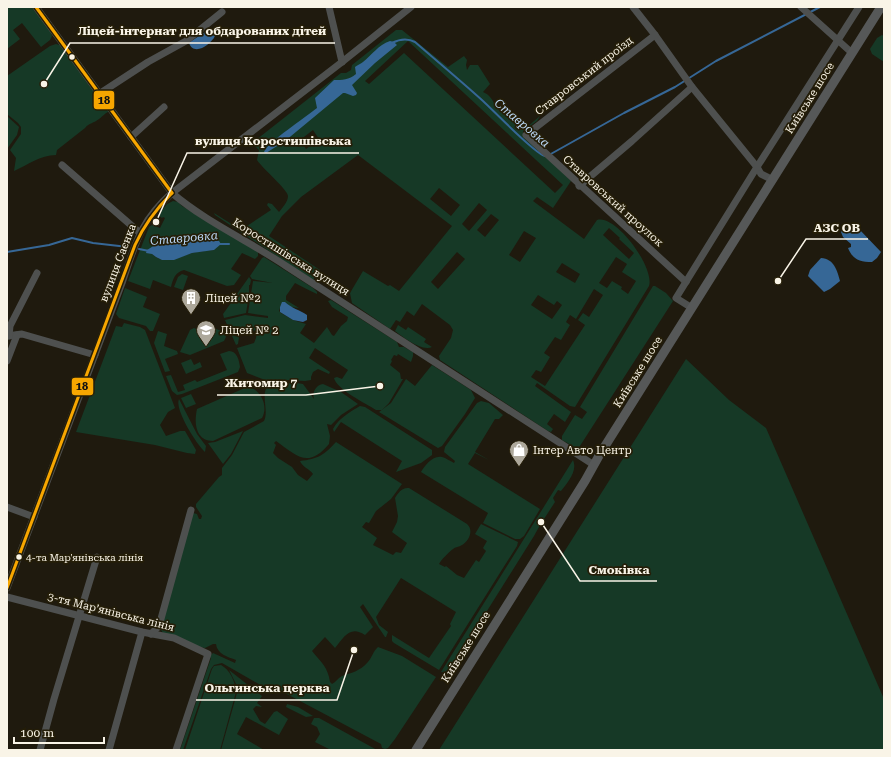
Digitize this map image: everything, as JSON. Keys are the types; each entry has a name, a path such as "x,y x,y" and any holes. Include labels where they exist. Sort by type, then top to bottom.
{"main road":[{"name":"Київське шосе","path":"416,750 881,7"}],"street":[{"name":"Коростишівська вулиця","path":"36,7 172,193 185,204 264,251 594,465"},
{"path":"330,7 342,62"},
{"name":"вулиця Саєнка","path":"7,588 140,233 156,207 411,7"},
{"path":"633,7 692,87 757,167 761,174 773,180"},
{"path":"801,7 852,53"},
{"path":"692,308 676,298 859,7"},
{"path":"99,94 148,62 186,41 222,12"},
{"name":"Ставровський проїзд","path":"526,136 655,35"},
{"path":"579,186 692,87"},
{"path":"131,137 164,107"},
{"name":"Ставровський проулок","path":"526,136 579,186 686,282"},
{"path":"62,165 140,233"},
{"path":"7,361 11,336 10,326 38,273"},
{"path":"11,336 22,334 95,355"},
{"path":"7,507 34,517"},
{"path":"151,634 159,626 191,510"},
{"path":"40,750 97,557"},
{"name":"3-тя Марʼянівська лінія","path":"7,597 142,632 174,638 208,654 176,750"},
{"path":"109,750 142,632"}],"green space":[{"path":"7,7 32,7 49,29 52,36 50,40 41,47 22,23 13,30 20,39 7,49"},
{"path":"396,30 402,30 448,67 464,56 467,60 467,70 470,65 478,65 490,84 483,92 489,96 495,106 519,128 527,127 540,116 537,121 523,131 523,134 571,181 553,208 537,197 533,201 584,239 597,220 605,220 614,225 632,244 646,267 649,278 649,286 575,407 570,406 537,383 535,386 571,412 565,422 554,414 547,424 553,429 551,432 440,360 439,356 451,338 453,330 450,325 422,304 414,316 407,311 400,322 396,320 390,329 352,303 350,293 363,271 399,291 452,226 358,155 301,197 282,216 269,236 320,270 313,280 215,215 214,213 241,230 271,210 267,205 268,203 272,204 279,212 285,205 288,196 287,193 257,160 259,150 252,143 341,73 346,73 351,70 352,65","holes":["408,41 563,185 555,193 404,53 369,84 365,81","313,130 319,139 306,149 300,140","439,188 460,205 451,216 430,199","479,203 487,210 469,231 462,224","491,214 499,220 485,237 477,230","609,228 634,253 629,259 603,235","524,231 536,238 520,262 509,255","457,252 465,259 438,289 431,282","616,257 627,264 622,272 636,281 628,294 621,289 622,287 612,281 607,288 599,283","562,263 580,274 575,283 556,272","594,289 603,295 589,317 583,313 578,320 585,325 545,386 531,377 536,370 541,372 550,357 544,353 555,337 561,340 570,325 566,322 570,315 576,319","538,295 554,305 557,301 562,305 552,319 531,305"]},
{"path":"882,35 884,36 884,62 872,54 870,49 877,38"},
{"path":"56,44 60,45 110,111 88,125 57,150 56,155 39,158 14,171 16,158 10,150 21,134 21,127 7,114 7,76 50,46"},
{"path":"7,116 19,127 17,135 7,149"},
{"path":"173,201 178,202 182,206 258,252 258,256 255,259 242,253 231,269 241,275 234,285 227,286 184,270 176,274 171,287 153,280 150,289 128,281 149,227 152,225 160,228 165,218 158,215 167,204","holes":["208,238 219,241 214,250 195,252 172,260 157,258 152,254 160,242 173,239"]},
{"path":"264,257 317,292 317,294 295,283 286,296 286,300 299,308 291,307 285,302 281,305 279,311 293,320 306,324 300,333 314,343 327,327 334,336 341,326 347,321 348,317 332,307 328,301 331,300 397,342 399,347 404,347 413,352 411,362 398,354 397,356 394,355 391,360 390,365 400,373 401,379 403,379 389,403 382,410 376,410 340,387 334,378 337,377 342,379 348,370 315,348 309,358 330,372 329,374 318,369 313,372 311,380 270,382 247,373 237,348 254,343 257,331 235,327 234,336 239,337 238,344 236,345 225,320 245,315 268,318 268,316 248,313 253,281 273,283 252,279 250,276"},
{"path":"182,274 188,276 183,290 174,287 178,277"},
{"path":"249,277 251,280 249,285 249,293 246,296 238,295 237,294"},
{"path":"653,286 666,293 673,301 578,449 562,440 562,436 575,415 582,419 587,412 580,407"},
{"path":"125,288 147,297 143,307 160,314 153,331 150,331 146,326 119,318 116,314"},
{"path":"236,296 246,297 248,301 246,313 224,318 223,314"},
{"path":"124,323 140,327 145,330 175,408 168,412 160,425 166,436 180,431 185,431 196,450 195,454 155,445 76,432 116,326 122,327"},
{"path":"398,325 406,330 408,327 426,339 424,342 432,347 428,348 418,346 408,340 395,331"},
{"path":"211,327 224,332 226,337 224,341 190,355 180,352 190,330 194,328 208,334"},
{"path":"158,331 167,334 164,346 177,351 178,354 165,359 170,371 165,372 154,343"},
{"path":"232,351 237,356 240,367 238,372 182,394 177,395 172,391 166,376 171,375 178,392 185,390 183,385 195,380 197,382 227,370 220,354"},
{"path":"191,359 194,365 200,362 202,367 186,374 181,363"},
{"path":"686,359 729,400 766,428 884,699 884,750 439,750"},
{"path":"432,365 471,390 475,398 442,446 438,448 379,412 391,403 406,379 415,386"},
{"path":"273,383 303,384 314,399 315,389 323,384 341,392 358,404 341,415 331,425 327,424 330,436 329,444 322,452 309,458 302,458 276,441 274,443 276,445 273,453 292,467 298,475 307,481 313,474 302,465 300,461 320,456 336,442 402,484 391,499 376,511 369,523 366,522 362,527 377,538 373,545 393,555 396,552 401,553 407,543 392,532 398,516 395,498 404,488 409,488 469,526 470,535 467,541 451,551 439,564 445,567 446,566 457,575 464,578 476,560 479,562 486,551 483,548 487,541 475,534 481,524 518,542 517,546 439,670 394,643 392,641 392,635 429,658 451,626 450,624 456,612 401,578 376,617 379,625 388,632 386,637 363,604 360,607 373,627 365,635 360,632 351,632 344,636 335,648 325,637 312,651 326,668 332,684 342,676 364,666 378,647 402,656 436,677 395,739 388,748 385,749 382,748 381,744 285,693 264,687 222,663 214,665 211,669 183,750 180,750 211,658 209,657 213,653 235,663 236,660 221,653 216,644 205,648 200,647 163,633 160,628 193,513 197,514 199,519 201,519 202,516 196,507 196,504 222,475 222,468 232,455 244,432 264,421 266,411 265,394 268,386"},
{"path":"247,387 252,388 262,398 264,403 264,413 262,418 213,441 202,438 196,425 197,409"},
{"path":"191,394 196,404 186,408 181,398"},
{"path":"179,399 197,434 206,446 205,452 187,427 178,404"},
{"path":"481,401 489,403 503,415 499,419 495,419 475,452 489,460 475,453 468,464 540,509 524,536 520,539 515,539 483,523 488,513 421,472 432,459 435,458 442,457 454,463 455,461 444,452 445,447 477,403"},
{"path":"360,406 365,407 432,450 432,455 421,463 396,472 402,461 341,422 334,432 333,429 338,422"},
{"path":"243,431 231,454 223,464 208,443 215,442"},
{"path":"573,460 574,468 569,481 561,491 558,490 553,498 555,502 544,519 541,517 538,522 540,525 534,536 453,666 448,671 441,672"},
{"path":"221,665 232,676 236,692 220,750 185,750 212,669 214,666"},
{"path":"229,670 262,696 257,703 262,707 256,706 253,709 260,721 265,724 274,712 277,711 288,719 279,735 246,717 237,734 264,750 221,750 237,693 237,686"},
{"path":"287,704 298,707 313,716 306,717 286,707"},
{"path":"314,718 319,718 377,750 331,750 315,742 320,734 317,727 311,724"}],"water":[{"path":"211,29 215,36 210,42 202,48 195,49 191,47 190,42"},
{"path":"390,41 397,45 352,85 357,93 356,95 353,96 343,93 285,141 266,153 264,152 272,142 317,108 315,98 334,80 345,79 356,74 355,67 362,63 375,50"},
{"path":"852,226 859,229 881,252 872,262 857,260 850,252 848,248 851,247 851,244 843,237 841,232 843,229"},
{"path":"198,238 217,240 221,244 214,250 192,253 174,260 162,260 152,254 146,253 147,250 160,242 167,240"},
{"path":"821,258 829,260 832,263 836,269 840,281 824,292 808,276 810,270"},
{"path":"282,302 285,302 307,315 307,320 303,322 293,320 280,312"}],"waterway":[{"name":"Ставровка","path":"549,155 624,113 675,87 716,61 820,7"},
{"name":"Ставровка","path":"392,43 404,40 415,42 483,101 533,148 545,156"},
{"name":"Ставровка","path":"7,252 49,245 72,238 93,243 128,247"},
{"name":"Ставровка","path":"219,244 229,244"},
{"name":"Ставровка","path":"139,249 149,251"}],"transit line":[{"name":"18","path":"36,7 172,193"},
{"name":"18","path":"7,588 135,245 151,218 172,193"}],"place":[{"name":"Ліцей-інтернат для обдарованих дітей","path":"44,84"},
{"name":"вулиця Коростишівська","path":"156,222"},
{"name":"АЗС ОВ","path":"778,281"},
{"name":"Ліцей №2","path":"191,315"},
{"name":"Ліцей № 2","path":"206,347"},
{"name":"Житомир 7","path":"380,386"},
{"name":"Інтер Авто Центр","path":"519,467"},
{"name":"Смоківка","path":"541,522"},
{"name":"4-та Мар'янівська лінія","path":"19,557"},
{"name":"Ольгинська церква","path":"354,650"}]}
